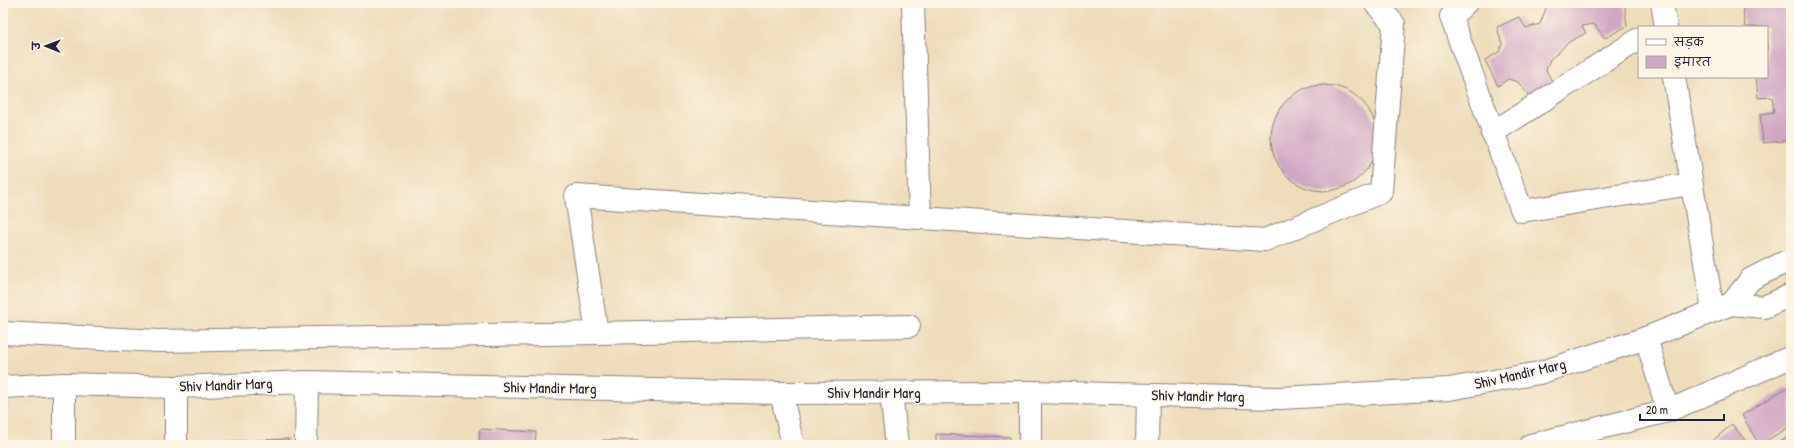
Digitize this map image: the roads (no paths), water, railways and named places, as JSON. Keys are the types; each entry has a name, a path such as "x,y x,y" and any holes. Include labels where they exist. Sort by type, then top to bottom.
{"street":[{"path":"913,3 920,218"},
{"path":"597,333 576,196 1265,240 1381,192 1394,24 1375,3"},
{"path":"1466,3 1451,17 1492,133 1522,211 1691,184"},
{"path":"1492,133 1638,40"},
{"path":"1674,78 1691,184 1722,308"},
{"name":"Shiv Mandir Marg","path":"1722,308 1751,279 1791,259"},
{"name":"Shiv Mandir Marg","path":"3,387 64,384 176,387 307,382 781,393 1030,392 1280,398 1449,389 1539,373 1646,338 1722,308 1764,307 1791,295"},
{"path":"3,333 159,341 909,326"},
{"path":"1646,338 1668,411"},
{"path":"1531,445 1668,411 1791,357"},
{"path":"306,445 307,382"},
{"path":"64,384 64,445"},
{"path":"176,387 176,445"},
{"path":"1030,392 1030,445"},
{"path":"781,393 794,445"},
{"path":"891,393 897,445"},
{"path":"1147,445 1148,395"}]}
